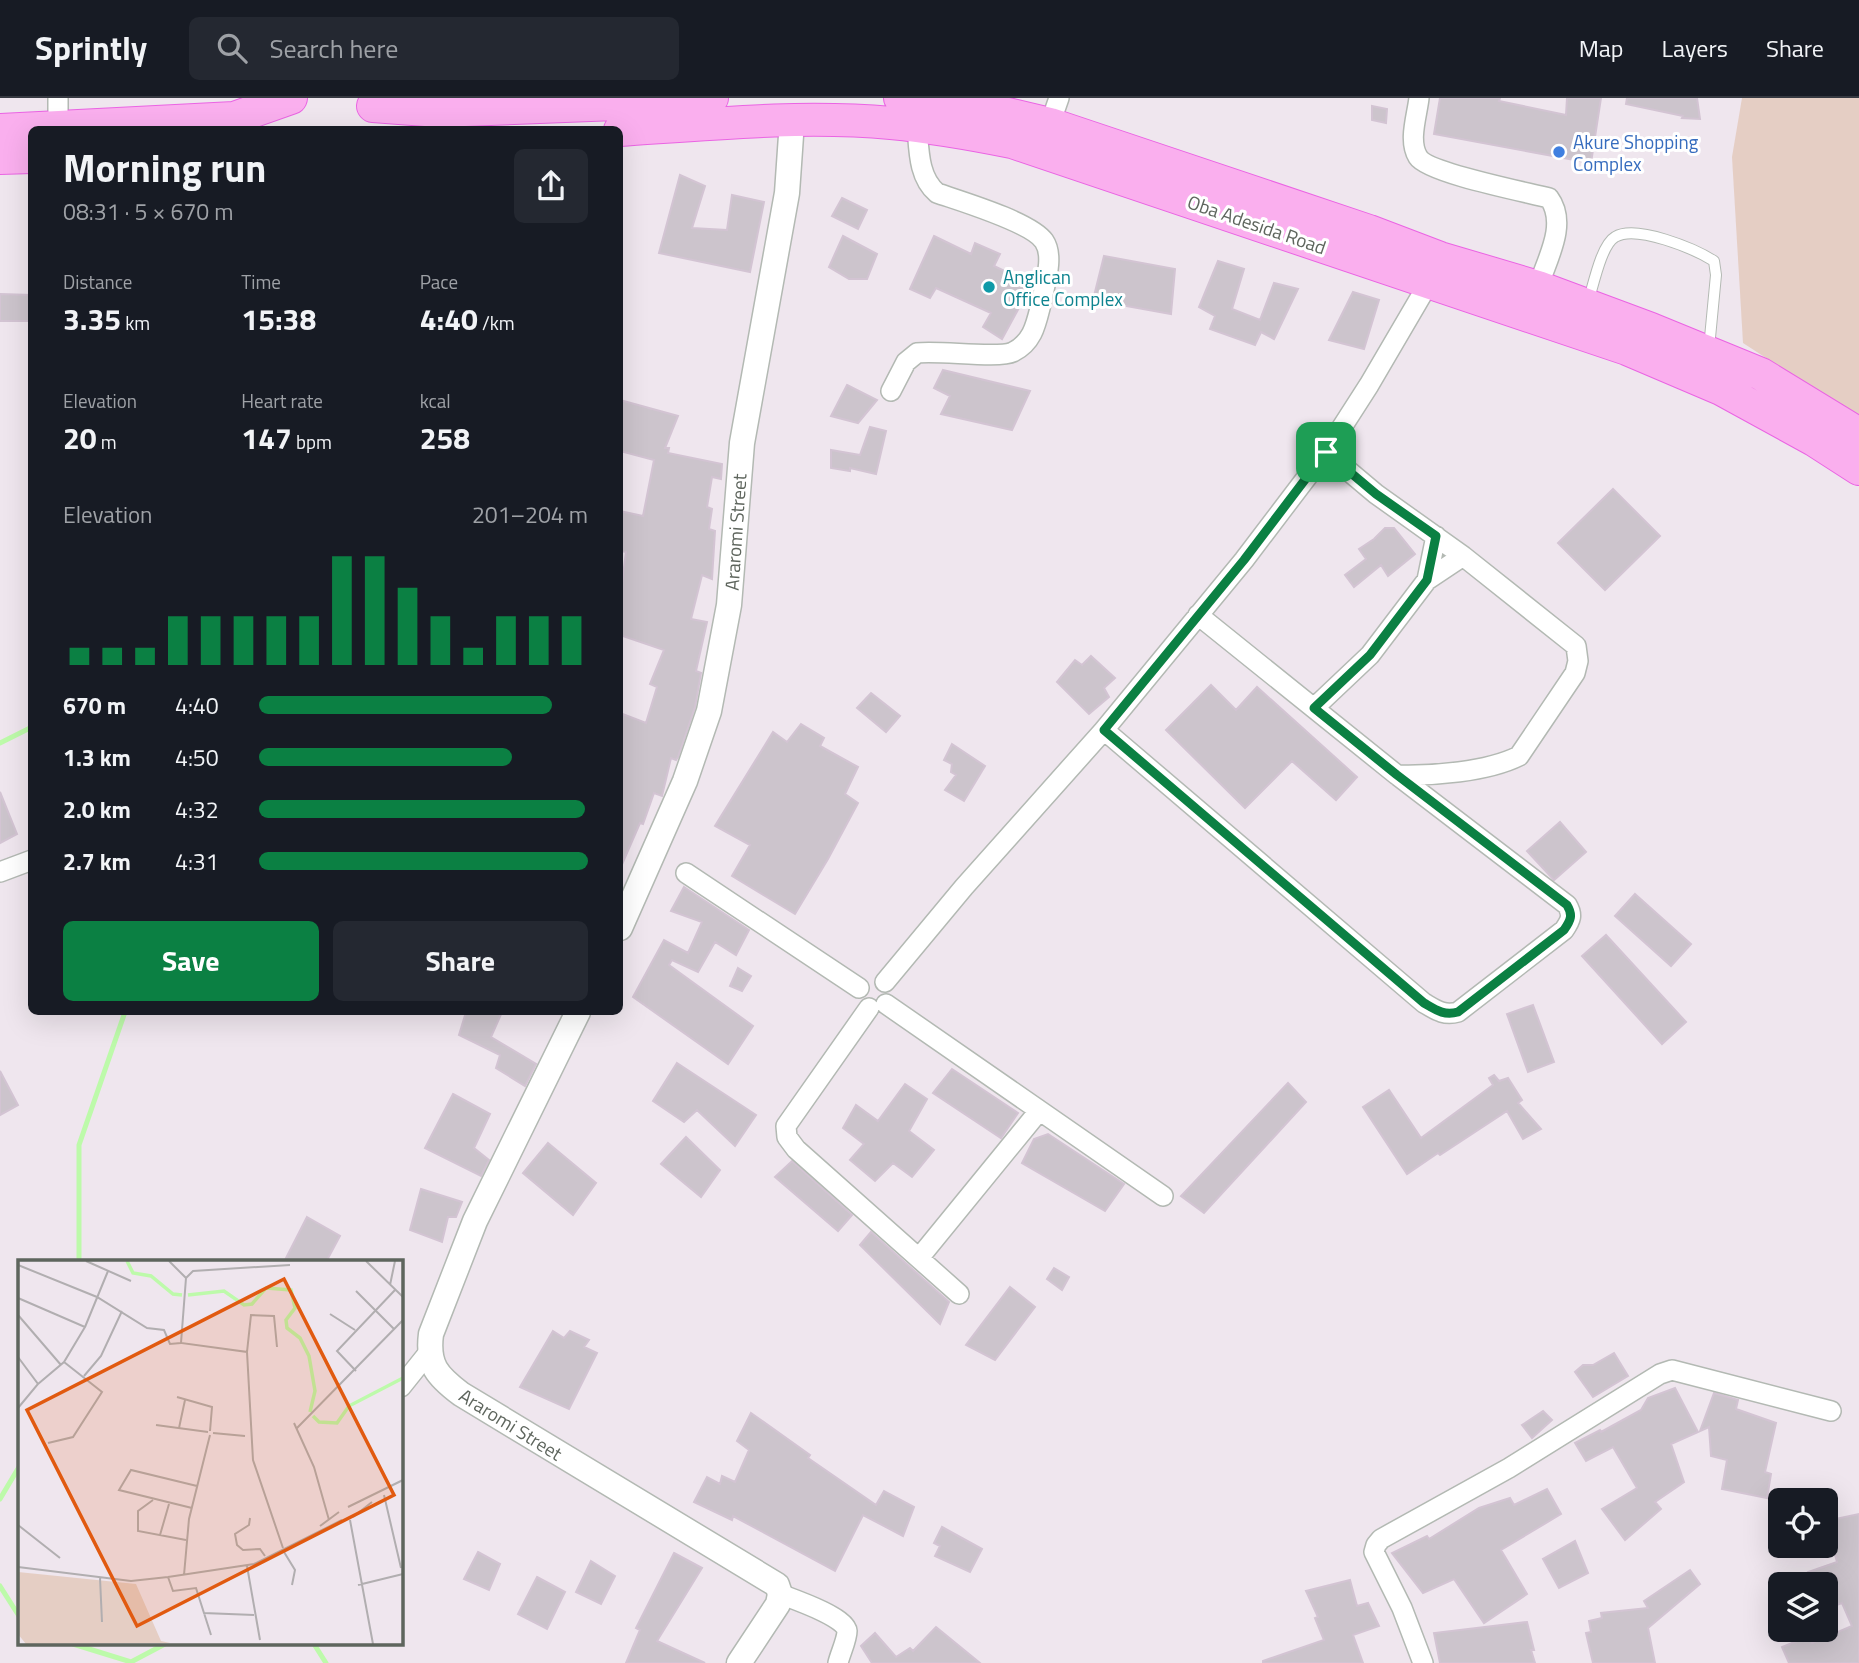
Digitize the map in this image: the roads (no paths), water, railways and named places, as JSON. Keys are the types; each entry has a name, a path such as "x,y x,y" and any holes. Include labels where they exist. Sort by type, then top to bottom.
{"main road":[{"path":"0,130 58,113 215,120 234,118 291,98"},
{"path":"285,126 287,111 296,98"},
{"path":"372,111 654,103 712,98"},
{"name":"Oba Adesida Road","path":"900,98 1008,114 1054,111 1369,231 1435,270 1538,287 1709,352 1761,374 1859,434"},
{"name":"Oba Adesida Road","path":"623,130 792,121 889,123 1012,142 1435,270 1721,389 1814,440 1859,469"},
{"path":"0,158 28,157"}],"street":[{"path":"1419,98 1413,144 1419,160 1437,170 1549,198 1556,208 1558,225 1538,287"},
{"name":"Araromi Street","path":"623,921 685,781 709,711 729,605 742,443 787,193 792,121"},
{"path":"891,391 906,362 916,353 1010,354 1026,344 1035,330 1048,272 1044,241 1026,226 937,193 928,186 920,163 917,126"},
{"path":"885,982 964,887 1104,730 1244,560 1326,452 1435,270"},
{"path":"1326,452 1376,494 1463,556 1576,646 1578,661 1575,673 1519,756 1506,762 1430,776 1397,775"},
{"path":"1427,580 1436,536"},
{"path":"1314,708 1370,655 1427,580 1463,556"},
{"path":"1104,730 1439,1013 1458,1012 1564,930 1570,921 1571,912 1567,905 1397,775 1198,615"},
{"path":"0,872 28,862"},
{"path":"686,873 859,988"},
{"path":"959,1294 796,1149 785,1132 786,1126 877,1006 890,993 885,982 880,979 867,979 859,988 860,1000 877,1006 1039,1111 1163,1196"},
{"path":"402,1386 429,1352 431,1334 475,1222 577,1015"},
{"path":"919,1258 1039,1111"},
{"name":"Araromi Street","path":"429,1352 444,1381 461,1394 777,1585 780,1594"},
{"path":"1423,1663 1402,1608 1374,1552 1381,1539 1509,1468 1660,1374 1672,1370 1831,1411"},
{"path":"739,1663 778,1604 780,1594 836,1618 844,1625 847,1631 838,1663"}],"lane":[{"path":"1587,305 1605,248 1614,237 1633,232 1698,251 1714,261 1716,275 1709,352"}],"waterway":[{"path":"0,743 28,729"},
{"path":"79,1260 79,1145 124,1015"},
{"path":"0,1499 18,1469"},
{"path":"0,1586 18,1614"},
{"path":"79,1646 131,1662 161,1646"},
{"path":"315,1646 326,1663"}],"place":[{"name":"Akure Shopping Complex","path":"1559,152"},
{"name":"Anglican Office Complex","path":"989,287"}]}
